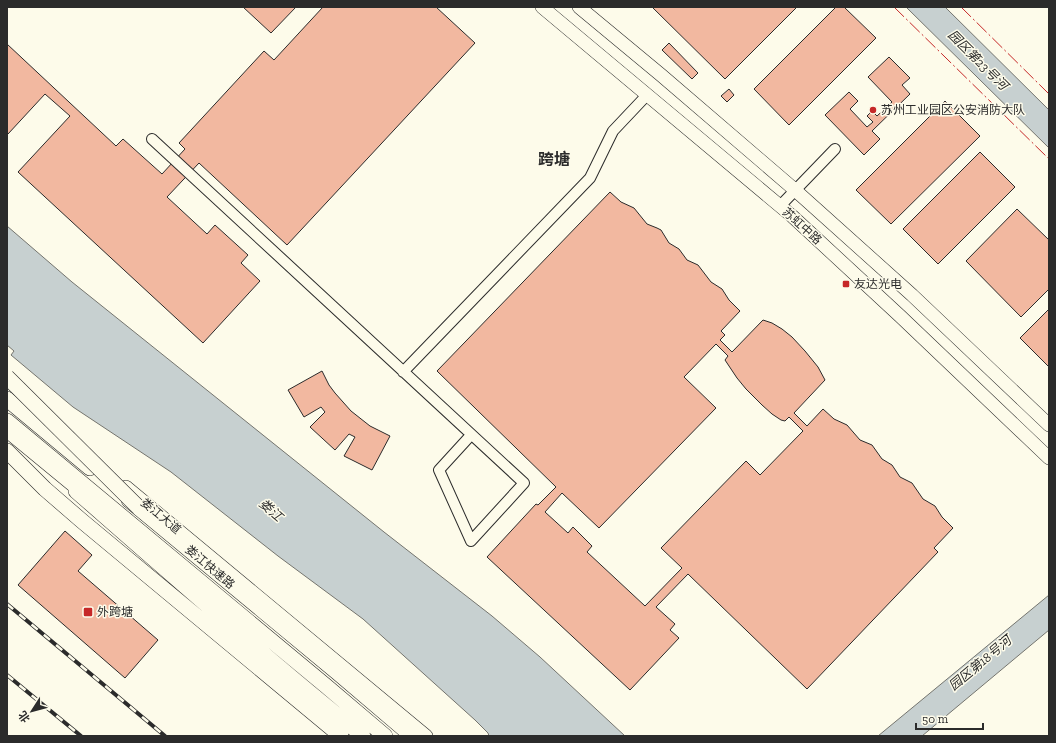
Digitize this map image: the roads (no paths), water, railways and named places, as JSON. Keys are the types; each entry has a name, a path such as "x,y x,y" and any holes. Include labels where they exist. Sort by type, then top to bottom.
{"highway":[{"path":"7,377 139,508"},
{"name":"娄江快速路","path":"7,399 338,672 412,736"},
{"name":"娄江快速路","path":"7,421 385,736"},
{"path":"25,446 315,698 363,736"},
{"path":"7,451 45,489 340,736"}],"main road":[{"name":"苏虹中路","path":"542,7 780,206 900,316 1049,458"},
{"name":"苏虹中路","path":"579,7 795,190 912,296 1049,425"},
{"name":"娄江大道","path":"7,387 426,736"},
{"path":"7,431 374,736"}],"lane":[{"path":"404,372 590,178 612,131 647,95"},
{"path":"152,139 524,483 471,541 439,470 471,434"},
{"path":"780,206 835,149"}],"water":[{"name":"园区第23号河","path":"906,7 945,7 1049,110 1049,148"},
{"name":"娄江","path":"7,226 72,282 384,532 492,616 540,657 625,736 489,736 488,733 475,720 363,619 278,556 171,472 73,407 11,355 14,351 7,345"},
{"name":"园区第18号河","path":"1049,595 1049,630 922,736 878,736"}],"railway":[{"path":"7,604 165,736"},
{"path":"7,675 81,736"}],"place":[{"name":"苏州工业园区公安消防大队","path":"873,110"},
{"name":"友达光电","path":"846,284"},
{"name":"外跨塘","path":"88,612"}],"district":[{"name":"跨塘","path":"554,159"}]}
